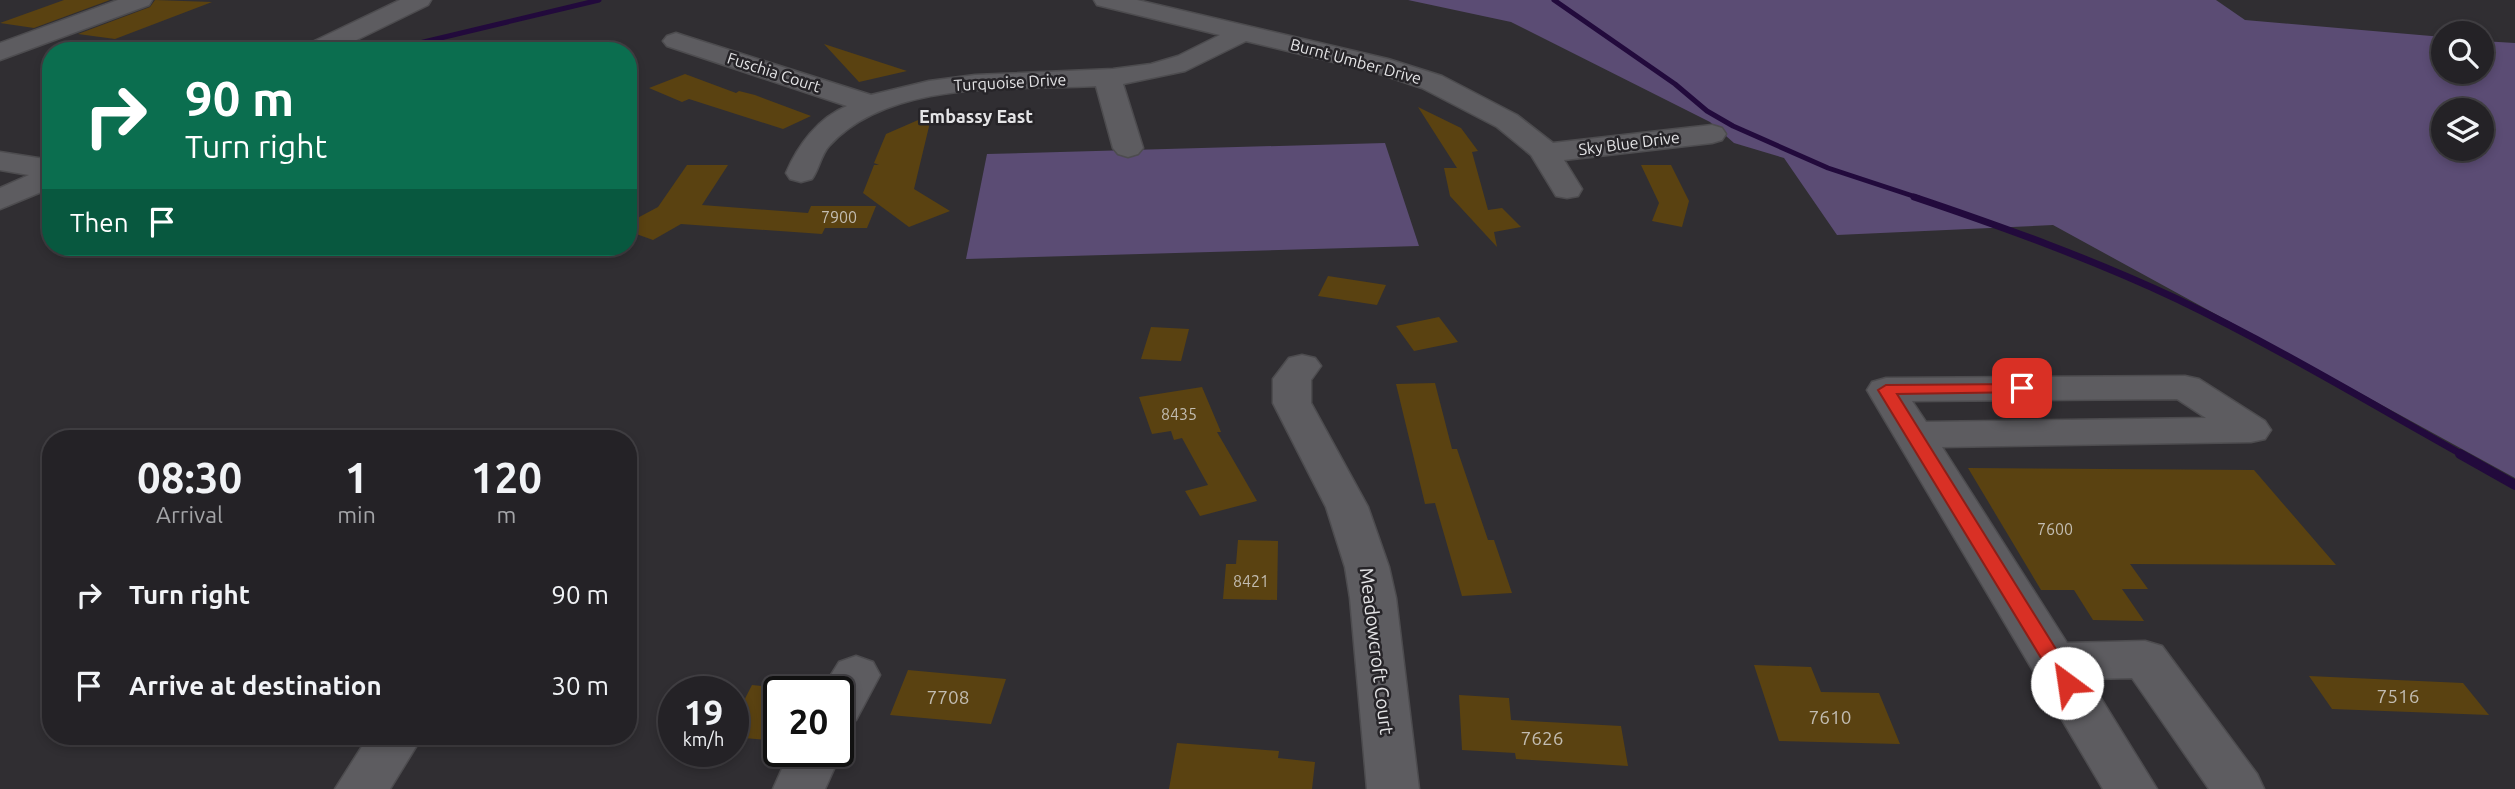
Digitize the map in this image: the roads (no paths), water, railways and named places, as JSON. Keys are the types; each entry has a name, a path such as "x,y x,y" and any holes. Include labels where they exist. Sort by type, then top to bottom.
{"street":[{"path":"0,52 140,0"},
{"path":"332,42 419,0"},
{"name":"Burnt Umber Drive","path":"1106,0 1379,65 1432,82 1495,113 1546,153 1567,189"},
{"name":"Turquoise Drive","path":"801,173 821,137 850,116 872,105 944,86 1149,73 1201,57 1243,32"},
{"name":"Fuschia Court","path":"676,41 872,105"},
{"path":"1107,77 1128,148"},
{"name":"Sky Blue Drive","path":"1546,153 1712,134"},
{"path":"0,162 42,168"},
{"path":"0,200 42,180"},
{"name":"Meadowcroft Court","path":"1302,366 1292,379 1292,403 1347,507 1367,567 1373,598 1392,789"},
{"path":"1915,435 2251,430 2185,387 1886,390 2131,789"},
{"path":"2054,662 2145,659 2238,789"},
{"path":"361,789 391,745"},
{"path":"799,789 809,767"}],"waterway":[{"path":"424,42 599,0"},
{"path":"1554,0 1675,84 1707,111 1733,126 1828,168 1919,198"},
{"path":"1914,197 2047,244 2177,299 2286,355 2463,455"},
{"path":"2460,454 2515,485"}],"district":[{"name":"Embassy East","path":"976,117"}]}
